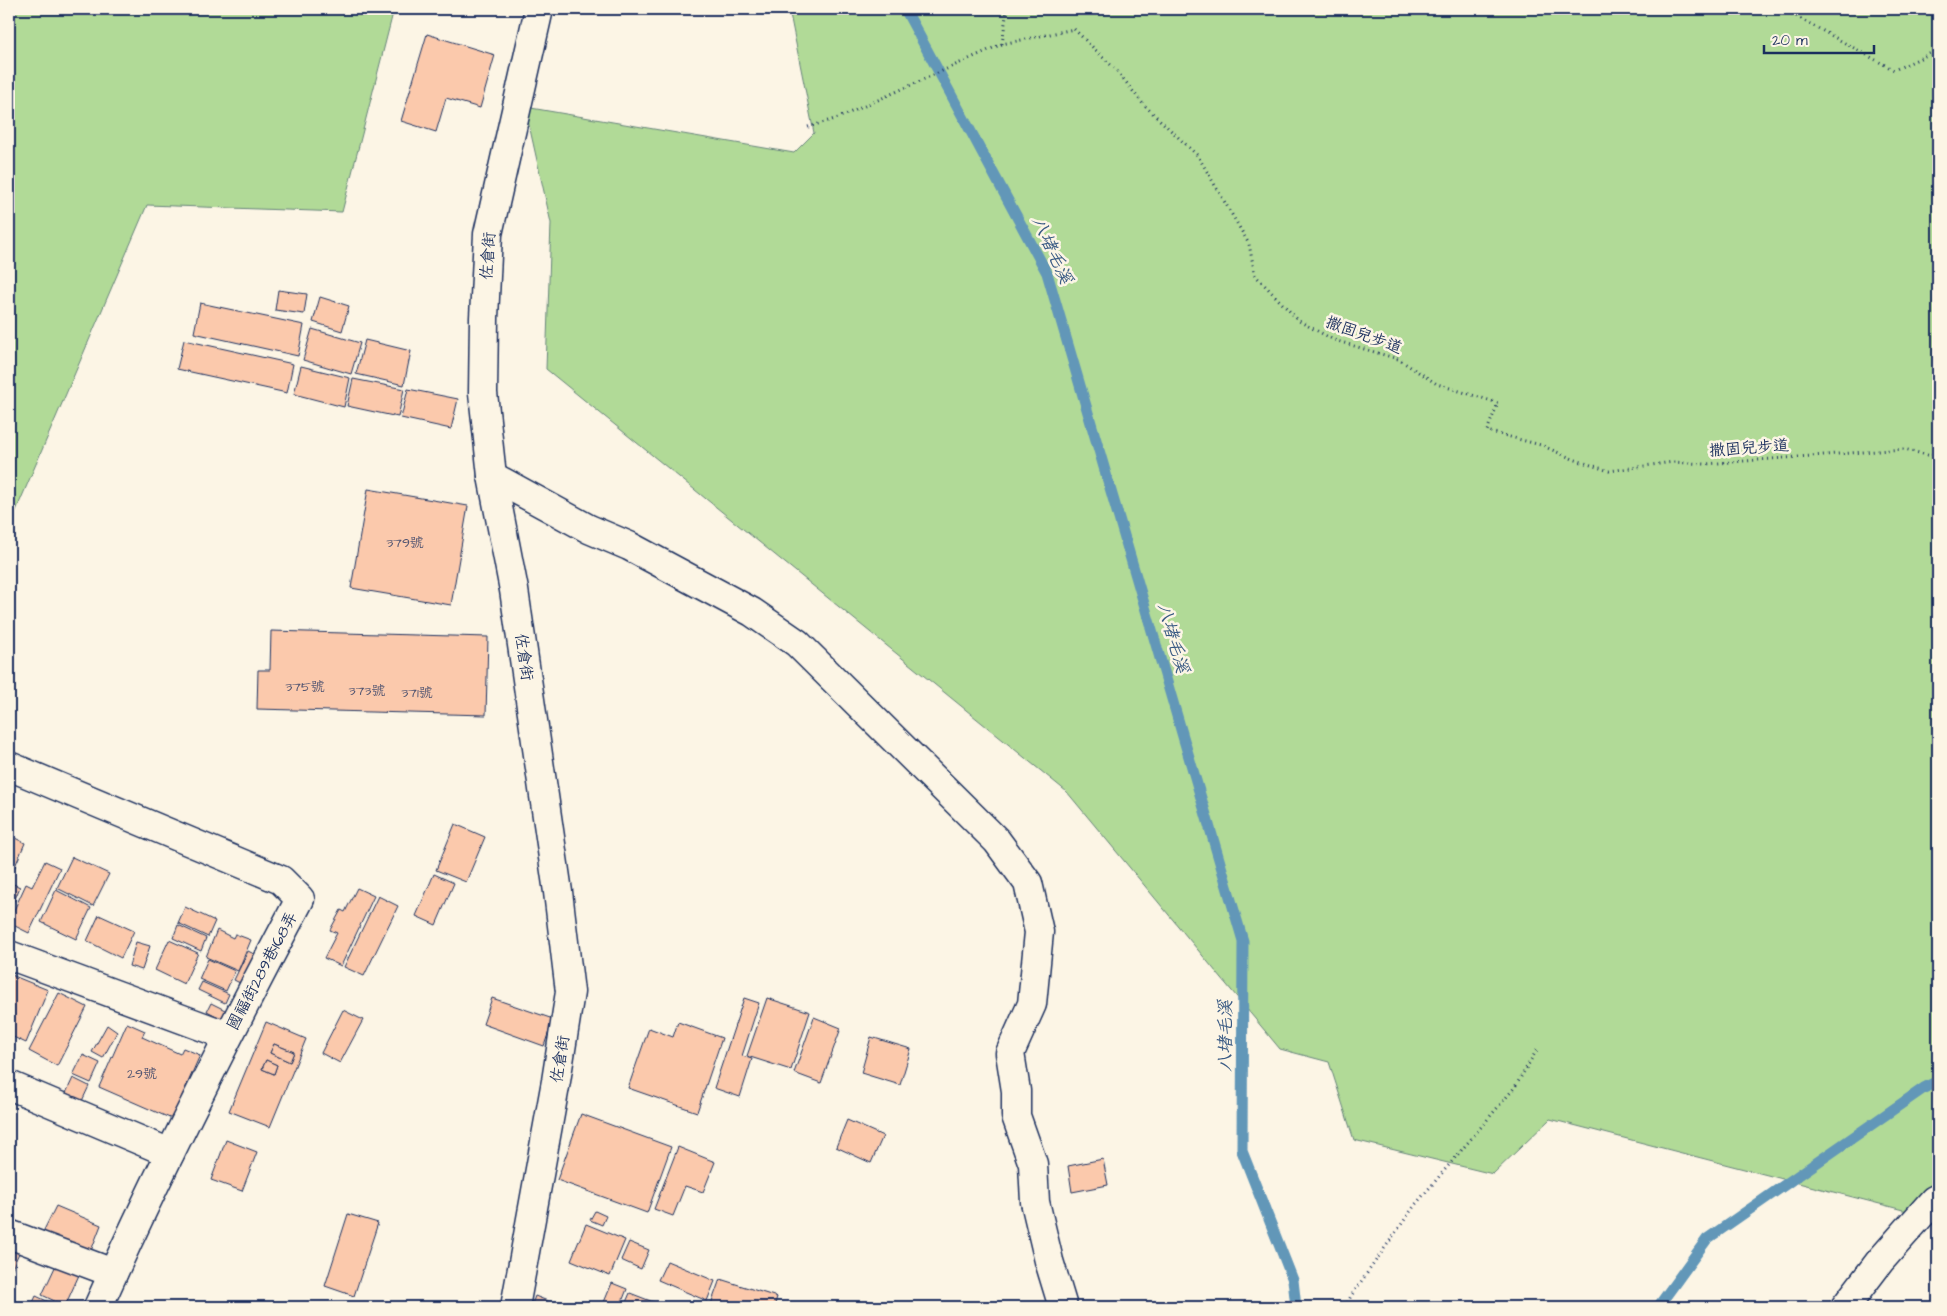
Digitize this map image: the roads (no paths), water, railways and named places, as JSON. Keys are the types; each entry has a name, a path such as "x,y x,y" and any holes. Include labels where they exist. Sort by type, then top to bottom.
{"street":[{"name":"佐倉街","path":"515,1307 550,1119 570,992 558,892 514,590 492,476 483,393 488,234 538,9"},
{"path":"492,476 590,529 629,546 752,612 797,644 997,841 1028,883 1039,932 1032,1004 1010,1053 1016,1091 1016,1116 1033,1164 1036,1202 1049,1261 1063,1307"},
{"name":"國福街289巷168弄","path":"9,766 281,880 300,898 170,1153 98,1307"},
{"path":"9,955 228,1036"},
{"path":"9,1085 170,1153"},
{"path":"1845,1307 1880,1261 1934,1200 1938,1198"},
{"path":"9,1234 114,1272"}],"waterway":[{"name":"八堵毛溪","path":"905,9 1047,273 1243,941 1242,1151 1293,1280 1296,1307"},
{"path":"1658,1307 1707,1239 1924,1088 1938,1081"}]}
